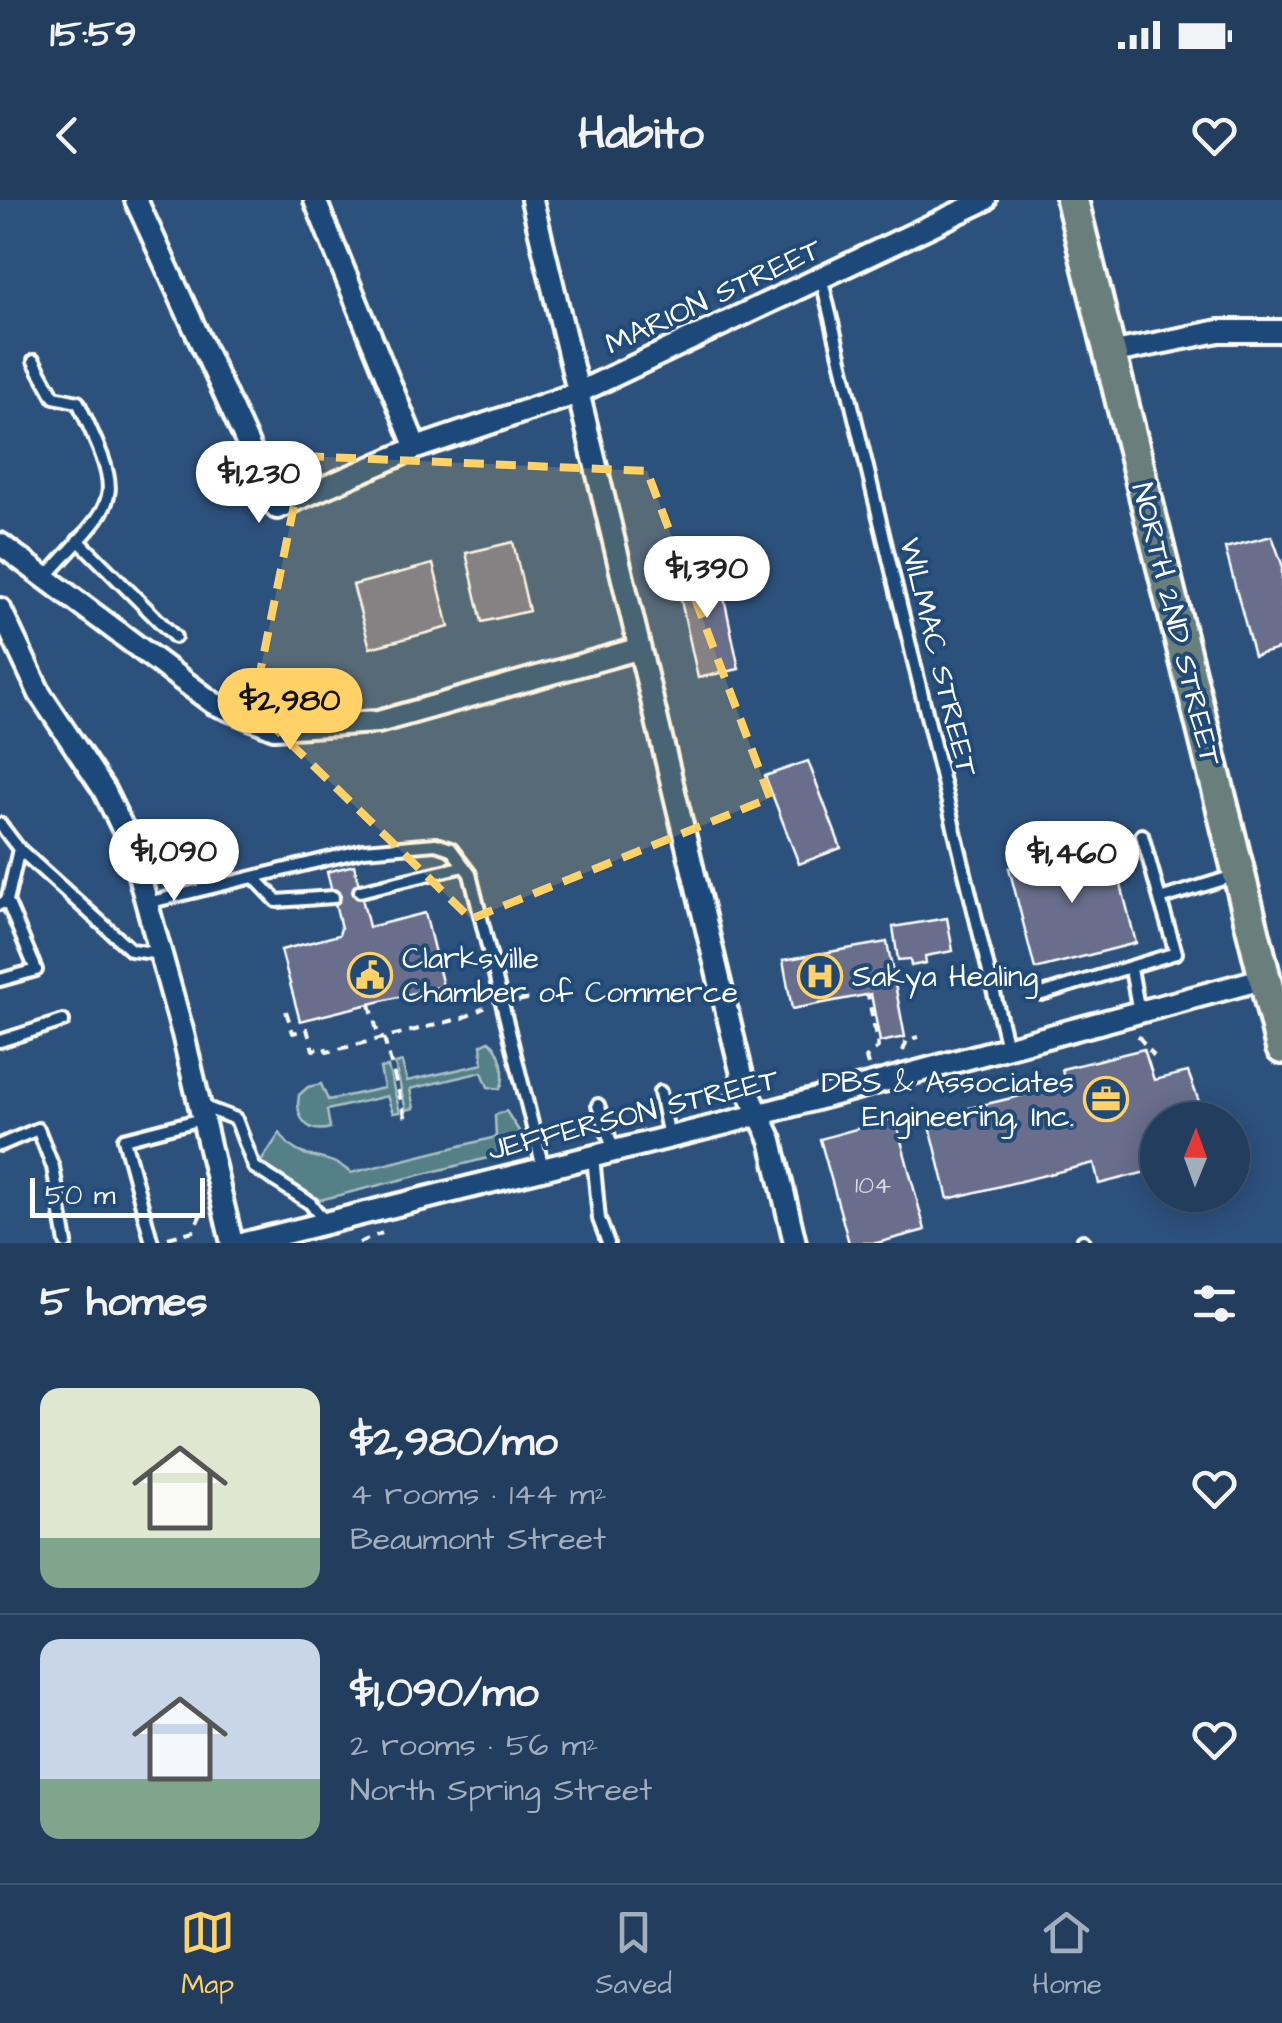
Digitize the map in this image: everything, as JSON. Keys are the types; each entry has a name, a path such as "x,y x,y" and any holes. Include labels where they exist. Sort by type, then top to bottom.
{"main road":[{"name":"NORTH 2ND STREET","path":"1072,200 1273,996 1282,1048"}],"street":[{"name":"MARION STREET","path":"136,200 277,508 416,448 575,394 985,200"},
{"path":"315,200 416,448"},
{"path":"532,200 637,649 749,1090 771,1140 794,1243"},
{"path":"1110,353 1219,331 1282,331"},
{"path":"0,544 213,704 274,728 378,722 637,649"},
{"path":"0,609 40,694 104,790 130,843 162,954 232,1243"},
{"name":"JEFFERSON STREET","path":"244,1243 296,1236 325,1222 614,1152 668,1127 760,1114 1140,1014 1273,996"}],"lane":[{"name":"WILMAC STREET","path":"821,277 1007,1048"},
{"path":"34,361 54,397 78,402 110,471 104,511 46,577"},
{"path":"78,540 175,637"},
{"path":"0,824 19,849 131,950 162,954"},
{"path":"1042,994 1176,953 1142,834"},
{"path":"147,903 364,850 436,844 451,849 470,874 543,1168"},
{"path":"0,980 36,970 4,902 19,849"},
{"path":"360,891 464,866"},
{"path":"1160,899 1240,874"},
{"path":"254,877 277,902 333,898"},
{"path":"1130,969 1140,1014"},
{"path":"0,1041 63,1021"},
{"path":"660,1092 668,1127"},
{"path":"598,1105 614,1152"},
{"path":"152,1243 124,1139 202,1113 236,1118 254,1167 310,1204 325,1222"},
{"path":"0,1145 38,1129 54,1167 66,1243"},
{"path":"593,1156 599,1219 608,1243"}],"path":[{"path":"286,1011 293,1033 307,1029 314,1050 325,1047 327,1052 567,990"},
{"path":"868,995 878,1047 866,1058 868,1066"},
{"path":"370,1004 407,1123"},
{"path":"897,1058 907,1040 918,1037"},
{"path":"668,1127 706,1107 716,1096 749,1090"},
{"path":"152,1243 193,1231 202,1206"}],"highlighted area":[{"path":"304,456 647,471 770,798 471,919 253,707"}],"green space":[{"path":"489,1041 502,1063 500,1089 488,1087 482,1072 410,1089 414,1108 406,1110 395,1064 402,1062 407,1081 483,1064 481,1045"},
{"path":"388,1067 400,1112 393,1113 387,1096 327,1110 330,1128 314,1129 304,1122 299,1095 308,1087 321,1084 328,1100 384,1088 380,1068"},
{"path":"506,1111 519,1131 512,1152 320,1200 260,1163 280,1133 295,1150 331,1161 351,1173 496,1137 495,1115"}],"building":[{"path":"1272,536 1282,564 1282,648 1254,656 1225,548"},
{"path":"513,542 529,611 482,622 466,553"},
{"path":"433,564 449,627 370,648 353,585"},
{"path":"717,564 739,669 698,678 675,573"},
{"path":"808,761 841,848 799,864 765,776"},
{"path":"1110,842 1136,943 1035,969 1009,868"},
{"path":"354,865 369,927 425,913 443,986 300,1021 281,950 339,935 341,928 327,872"},
{"path":"947,918 953,951 925,956 926,963 911,966 910,959 898,960 893,927"},
{"path":"887,942 905,1037 880,1042 871,994 792,1009 783,960"},
{"path":"1144,1049 1154,1080 1188,1072 1199,1102 1140,1102 1140,1174 1099,1184 1094,1163 948,1199 928,1118 1066,1085 1062,1069"},
{"path":"895,1118 925,1230 877,1243 849,1243 820,1139"}],"place":[{"name":"Clarksville Chamber of Commerce","path":"370,975"},
{"name":"Sakya Healing","path":"820,976"},
{"name":"DBS & Associates Engineering, Inc.","path":"1106,1099"}]}
